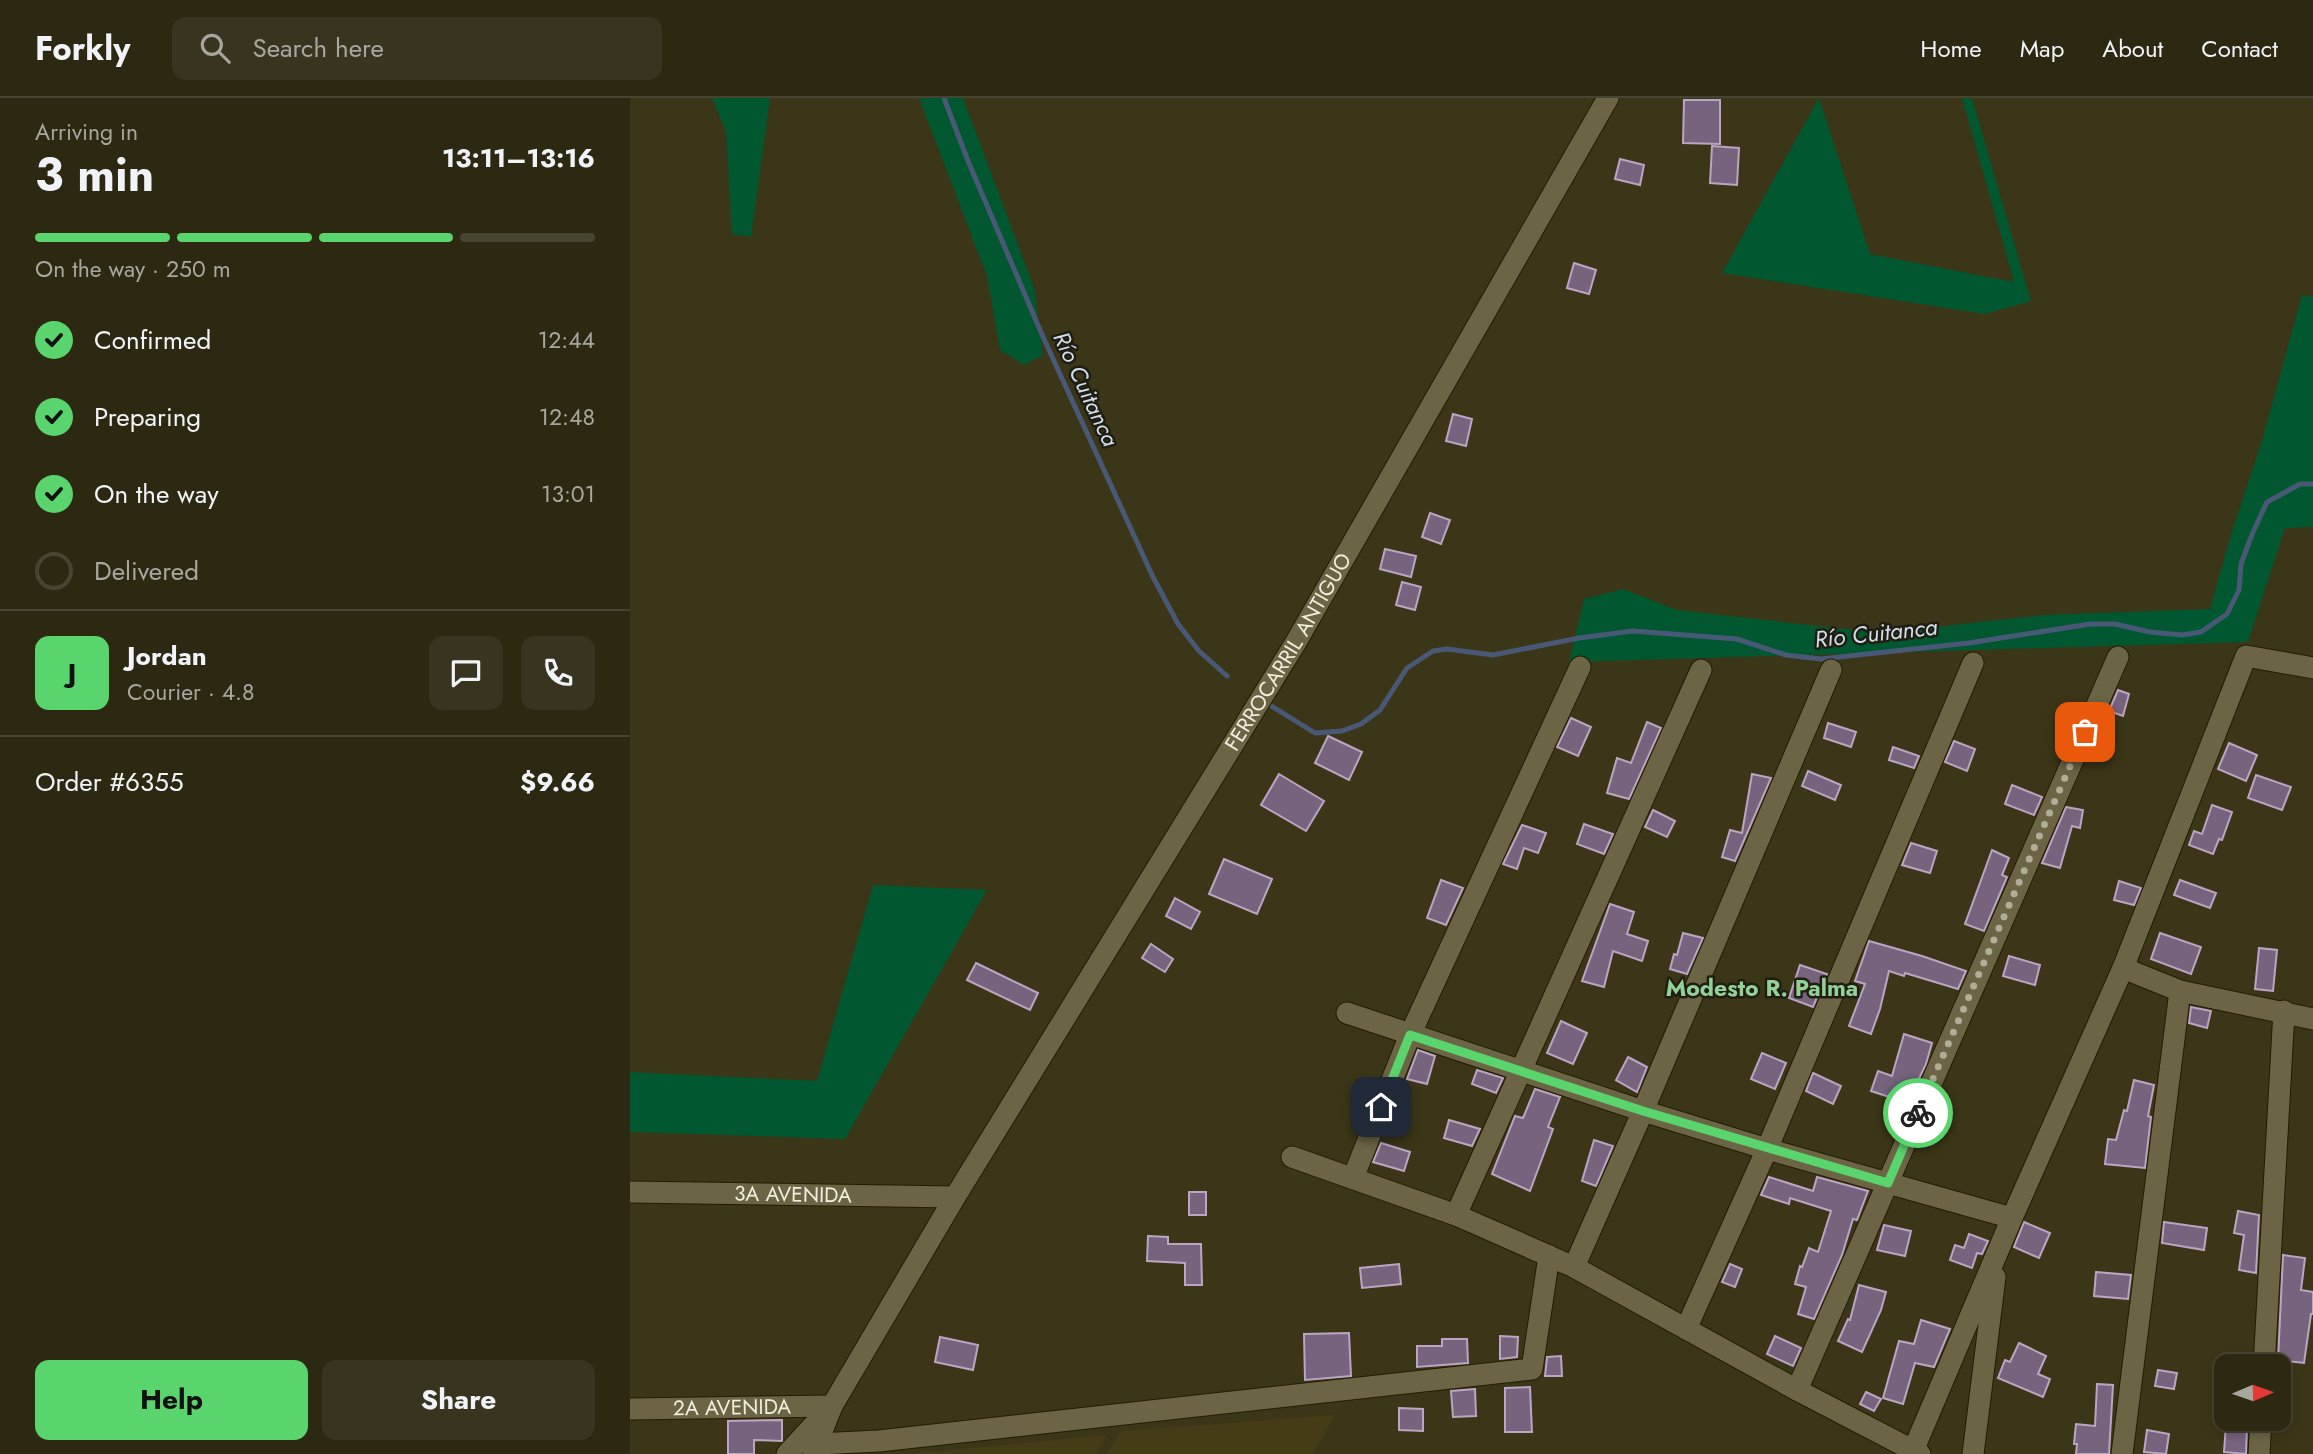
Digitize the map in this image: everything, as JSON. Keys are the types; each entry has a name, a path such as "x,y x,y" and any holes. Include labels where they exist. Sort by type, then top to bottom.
{"street":[{"name":"FERROCARRIL ANTIGUO","path":"832,1406 955,1197 1296,642 1608,98"},
{"path":"1292,1157 1455,1215 1574,1267 1917,1453 1998,1250 2123,968 2245,656 2313,668"},
{"path":"1797,1390 2118,657"},
{"path":"1686,1329 1767,1149 1973,663"},
{"path":"1353,1178 1410,1035 1580,667"},
{"path":"1455,1215 1701,670"},
{"path":"1574,1267 1831,670"},
{"path":"2123,968 2180,991 2313,1019"},
{"path":"2122,1454 2180,991"},
{"path":"2265,1354 2284,1011"},
{"path":"1347,1013 1643,1111 2012,1218"},
{"name":"3A AVENIDA","path":"630,1192 955,1197"},
{"path":"1973,1454 1998,1250"},
{"path":"832,1406 815,1449 1532,1369 1549,1256"},
{"path":"787,1454 832,1406"},
{"name":"2A AVENIDA","path":"630,1409 832,1406"},
{"path":"2259,1454 2260,1432"}],"shaded area":[{"path":"1335,1415 1313,1454 1106,1454 1121,1431"},
{"path":"1107,1435 1095,1454 906,1454"}],"green space":[{"path":"712,98 770,98 751,237 732,234 726,132"},
{"path":"919,98 963,98 1034,288 1043,355 1024,365 1000,350 987,276"},
{"path":"1819,98 1870,254 2014,282 1962,98 1972,98 2031,301 1985,314 1722,273"},
{"path":"2302,295 2313,297 2313,527 2285,528 2248,642 1569,662 1584,599 1623,589 1677,610 1881,633 2043,615 2210,609 2263,437"},
{"path":"873,885 987,890 845,1139 630,1132 630,1072 817,1081"}],"building":[{"path":"1684,100 1720,100 1720,144 1683,143"},
{"path":"1712,146 1739,148 1737,185 1710,183"},
{"path":"1620,159 1644,165 1640,185 1615,179"},
{"path":"1574,263 1596,270 1589,294 1567,288"},
{"path":"1453,414 1472,419 1466,446 1446,441"},
{"path":"1430,513 1450,520 1441,544 1422,537"},
{"path":"1385,549 1416,556 1411,577 1380,569"},
{"path":"1402,582 1421,587 1415,610 1396,605"},
{"path":"2118,690 2129,694 2123,716 2109,711"},
{"path":"1571,718 1591,727 1578,756 1557,747"},
{"path":"1647,722 1661,728 1629,799 1607,793 1617,758 1631,763"},
{"path":"1828,723 1856,732 1851,747 1824,738"},
{"path":"1328,736 1362,752 1349,780 1315,763"},
{"path":"1954,741 1975,749 1967,771 1945,762"},
{"path":"2229,743 2257,755 2246,781 2218,769"},
{"path":"1893,747 1919,756 1914,768 1889,760"},
{"path":"1808,771 1841,785 1835,800 1802,786"},
{"path":"1279,774 1324,801 1306,831 1261,805"},
{"path":"1752,774 1771,778 1735,861 1722,857 1730,830 1742,833"},
{"path":"2256,775 2291,787 2282,810 2248,798"},
{"path":"2012,785 2042,797 2034,815 2005,804"},
{"path":"2212,805 2232,812 2222,840 2219,839 2213,854 2189,845 2194,831 2202,834"},
{"path":"2066,807 2083,810 2080,828 2072,826 2060,868 2042,863"},
{"path":"1653,810 1675,821 1667,837 1645,827"},
{"path":"1584,824 1613,834 1604,854 1577,844"},
{"path":"1522,825 1546,833 1538,853 1524,848 1517,869 1503,864"},
{"path":"1911,843 1937,851 1930,873 1902,865"},
{"path":"1992,850 2009,858 2002,875 2007,877 1984,931 1965,924"},
{"path":"1224,859 1272,879 1257,914 1209,894"},
{"path":"1441,880 1463,888 1446,925 1427,918"},
{"path":"2180,880 2216,893 2210,908 2174,895"},
{"path":"2119,881 2141,888 2134,905 2114,900"},
{"path":"1175,898 1200,912 1191,929 1166,916"},
{"path":"1610,904 1634,912 1627,934 1648,941 1642,961 1613,951 1604,987 1582,981"},
{"path":"1683,933 1703,938 1687,974 1670,969"},
{"path":"2160,933 2201,947 2191,974 2151,959"},
{"path":"1869,941 1966,971 1958,989 1905,973 1904,976 1889,971 1871,1034 1849,1026 1865,984 1855,981"},
{"path":"1151,944 1173,959 1165,972 1142,958"},
{"path":"2259,948 2277,950 2273,991 2255,989"},
{"path":"2009,956 2040,965 2035,985 2003,976"},
{"path":"976,963 1038,993 1030,1010 967,980"},
{"path":"1800,965 1827,974 1813,1007 1789,998"},
{"path":"2191,1007 2211,1011 2207,1028 2189,1023"},
{"path":"1561,1021 1587,1033 1573,1064 1547,1053"},
{"path":"1904,1034 1932,1043 1926,1064 1908,1103 1871,1091 1878,1071 1892,1076"},
{"path":"1418,1050 1435,1056 1427,1084 1407,1079"},
{"path":"1762,1053 1786,1063 1775,1089 1751,1079"},
{"path":"1628,1057 1647,1067 1637,1092 1616,1080"},
{"path":"1477,1070 1503,1078 1496,1093 1472,1084"},
{"path":"1813,1073 1841,1086 1833,1104 1806,1091"},
{"path":"2134,1080 2154,1085 2148,1116 2151,1117 2145,1168 2105,1164 2108,1139 2116,1140 2124,1110 2127,1111"},
{"path":"1535,1089 1560,1097 1548,1127 1553,1129 1530,1191 1492,1174 1515,1116 1523,1118"},
{"path":"1449,1120 1480,1129 1472,1146 1444,1138"},
{"path":"1594,1140 1613,1146 1596,1186 1582,1181"},
{"path":"1381,1143 1410,1152 1404,1171 1373,1162"},
{"path":"1769,1177 1813,1191 1817,1177 1868,1191 1857,1220 1853,1219 1842,1255 1814,1319 1798,1314 1806,1287 1795,1284 1809,1248 1818,1252 1831,1211 1790,1198 1789,1204 1761,1195"},
{"path":"1189,1192 1206,1192 1206,1215 1189,1215"},
{"path":"2238,1211 2259,1215 2256,1273 2239,1270 2244,1235 2234,1233"},
{"path":"2024,1222 2050,1233 2039,1258 2014,1247"},
{"path":"2164,1222 2207,1228 2204,1250 2162,1243"},
{"path":"1884,1225 1911,1231 1905,1256 1877,1250"},
{"path":"1969,1234 1988,1241 1982,1254 1977,1253 1972,1268 1950,1260 1955,1245 1964,1248"},
{"path":"1148,1236 1168,1237 1168,1244 1201,1244 1202,1285 1185,1285 1185,1263 1147,1261"},
{"path":"2283,1255 2305,1258 2301,1290 2313,1292 2313,1314 2304,1363 2291,1362 2291,1354 2278,1354"},
{"path":"1399,1264 1401,1284 1362,1288 1360,1268"},
{"path":"1730,1264 1742,1269 1735,1287 1722,1282"},
{"path":"2096,1272 2131,1275 2128,1299 2094,1296"},
{"path":"1859,1285 1886,1292 1862,1352 1838,1341 1848,1319 1850,1320"},
{"path":"1921,1320 1950,1329 1934,1367 1915,1363 1903,1404 1883,1398 1899,1341 1914,1344"},
{"path":"1349,1333 1351,1376 1305,1380 1304,1334"},
{"path":"1500,1336 1518,1337 1517,1357 1500,1359"},
{"path":"1775,1336 1801,1348 1793,1366 1767,1354"},
{"path":"940,1337 978,1345 973,1370 935,1362"},
{"path":"1442,1339 1467,1339 1468,1363 1417,1367 1417,1346 1442,1346"},
{"path":"2019,1343 2046,1356 2038,1374 2050,1379 2043,1397 1998,1378 2005,1360 2010,1362"},
{"path":"1561,1356 1562,1376 1545,1376 1547,1357"},
{"path":"2158,1370 2177,1373 2174,1389 2155,1386"},
{"path":"2097,1384 2113,1385 2109,1454 2076,1454 2076,1424 2095,1426"},
{"path":"1530,1387 1532,1432 1505,1432 1505,1388"},
{"path":"1475,1389 1476,1416 1453,1417 1451,1391"},
{"path":"1866,1392 1881,1399 1874,1411 1860,1404"},
{"path":"1399,1408 1423,1409 1423,1431 1399,1430"},
{"path":"782,1420 782,1441 754,1440 754,1454 728,1454 728,1421"},
{"path":"2147,1430 2169,1434 2166,1454 2144,1452"},
{"path":"2225,1432 2247,1432 2246,1454 2224,1452"}],"waterway":[{"name":"Río Cuitanca","path":"944,98 1043,337 1153,577 1178,624 1199,651 1227,676"},
{"name":"Río Cuitanca","path":"1270,705 1315,733 1342,731 1361,724 1380,710 1407,668 1433,651 1447,649 1493,655 1579,638 1633,631 1737,639 1786,655 1821,659 1969,643 2090,624 2115,624 2150,632 2182,635 2201,632 2227,614 2239,590 2241,564 2267,502 2300,484 2313,484"}],"way so far":[{"path":"1918,1113 2085,732"}],"district":[{"name":"Modesto R. Palma","path":"1762,988"}],"route":[{"path":"1381,1107 1410,1035 1643,1111 1888,1183 1918,1113"}]}
